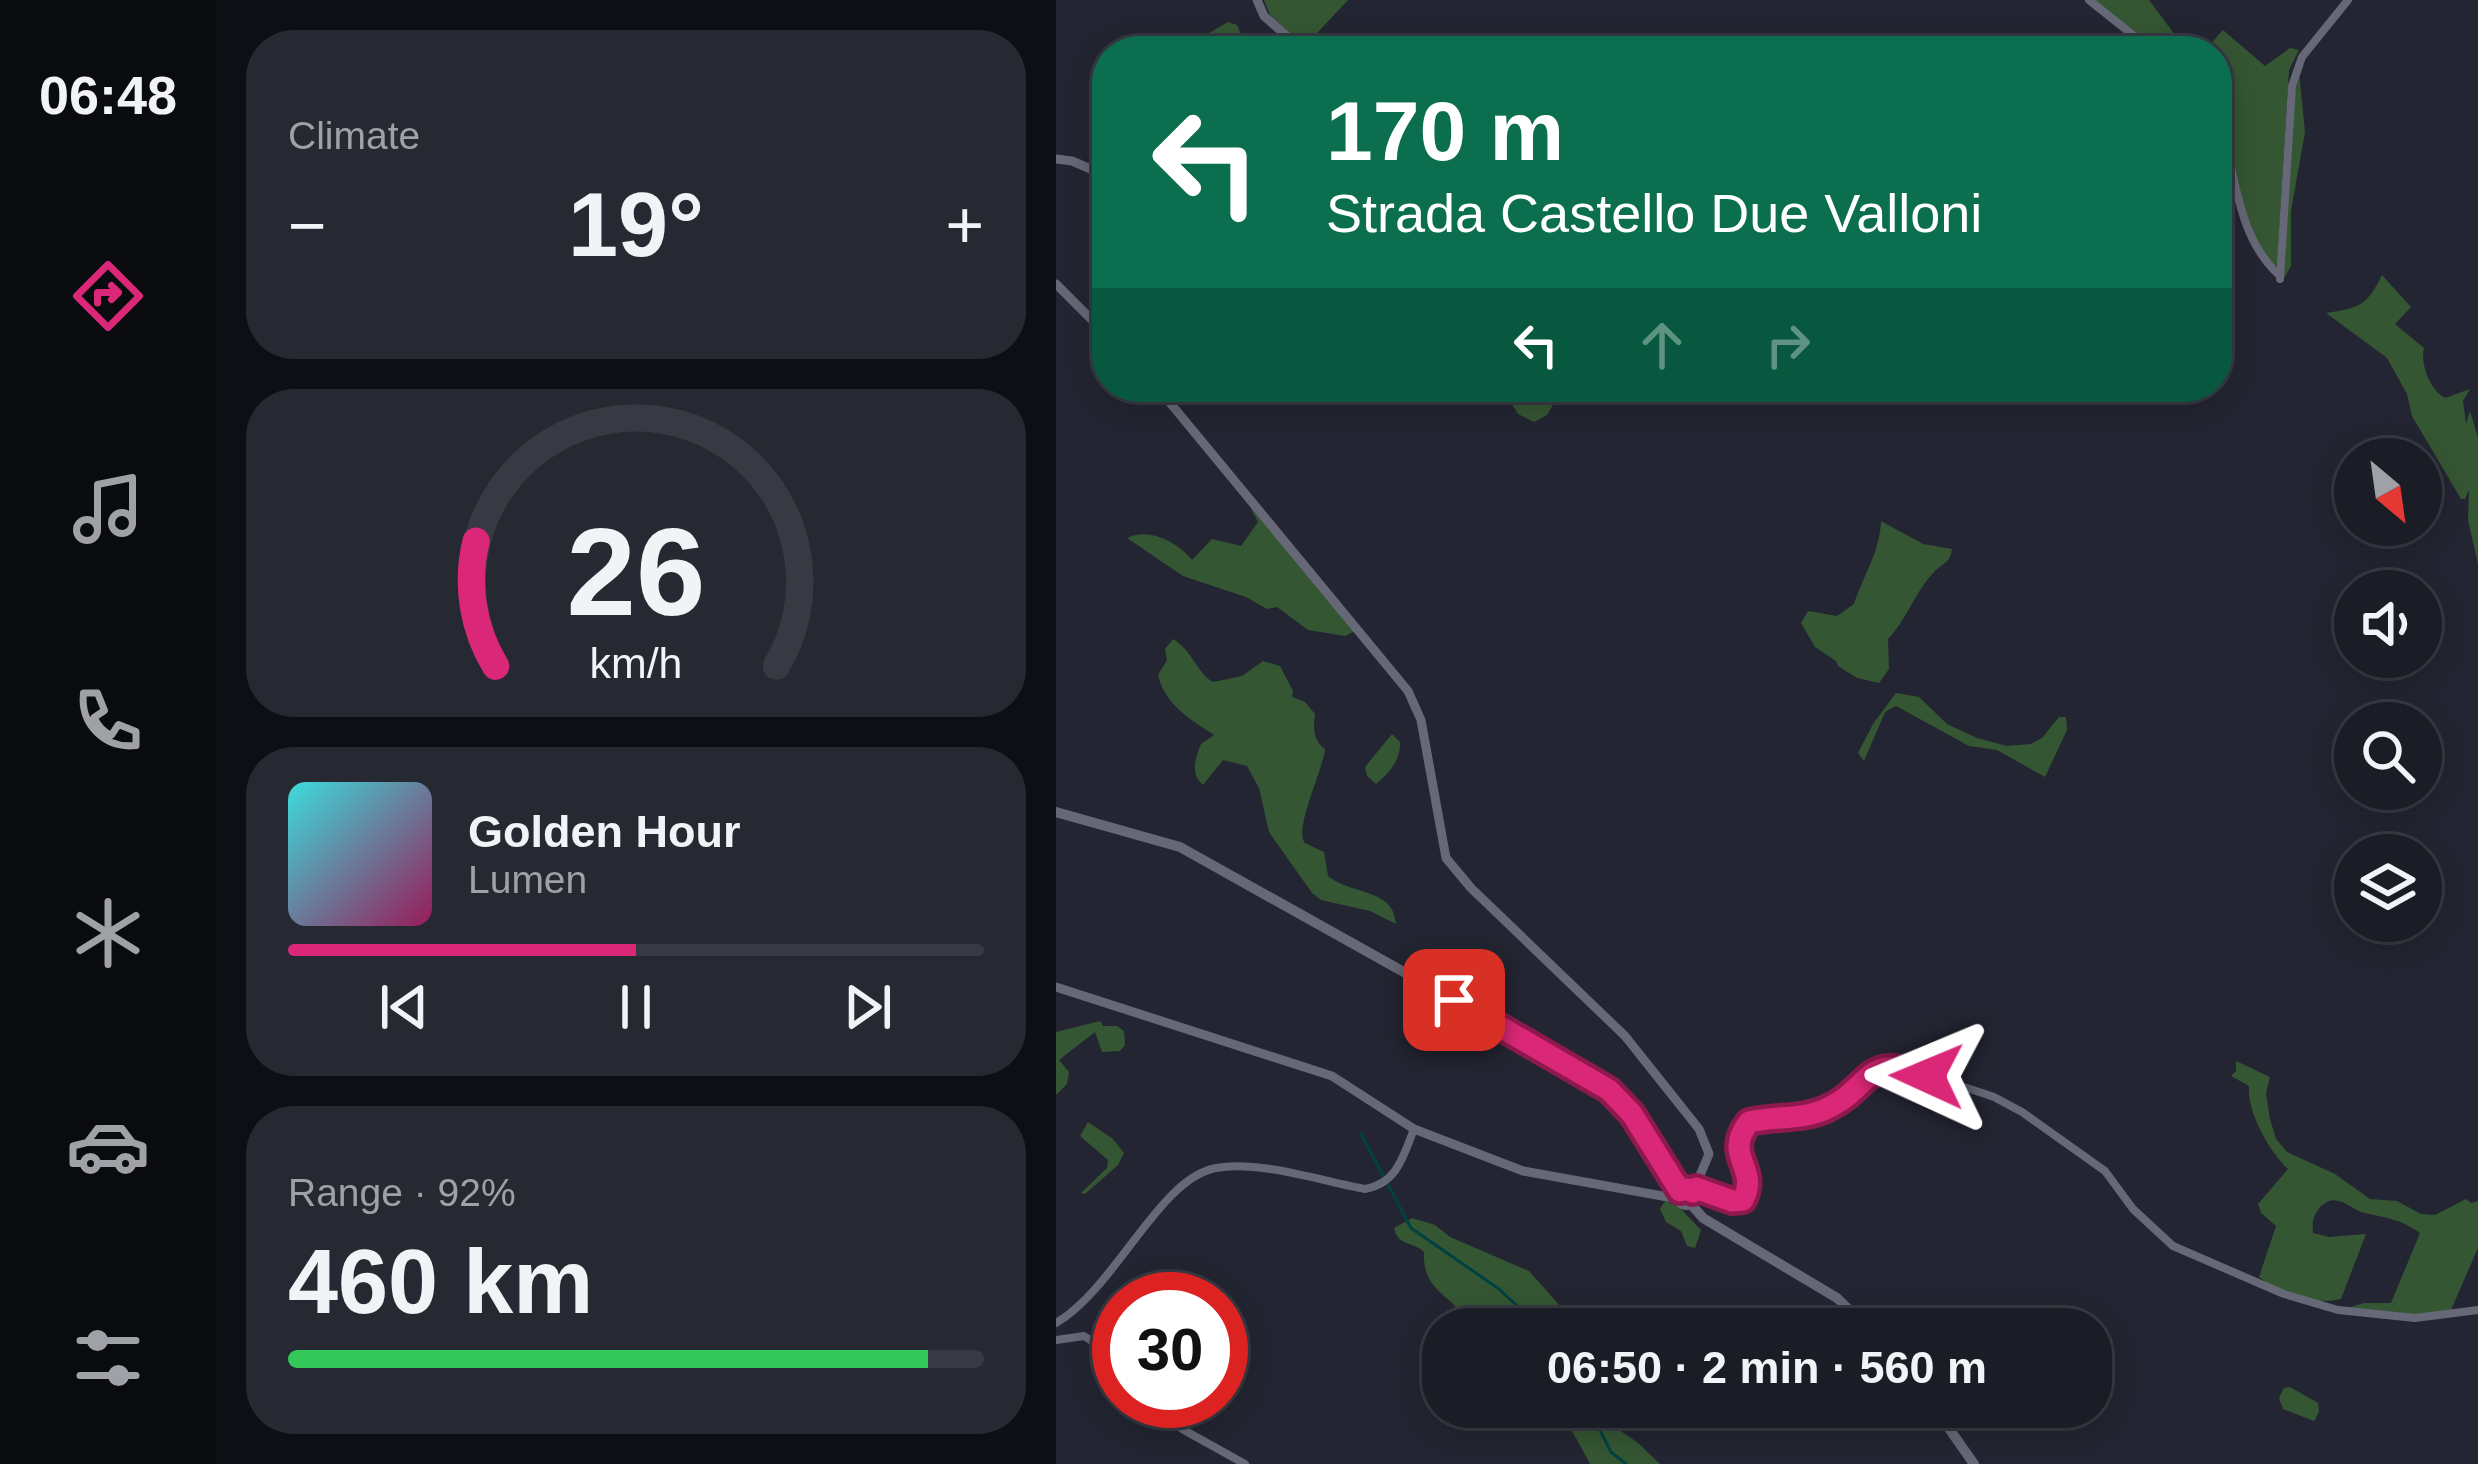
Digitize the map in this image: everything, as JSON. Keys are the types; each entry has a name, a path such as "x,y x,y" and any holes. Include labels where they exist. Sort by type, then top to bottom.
{"main road":[{"path":"1056,812 1180,848 1609,1090 1632,1114 1703,1218 1847,1308"},
{"path":"1949,1428 1974,1464"}],"street":[{"path":"1257,0 1264,16 1287,36"},
{"path":"2089,0 2134,36"},
{"path":"2232,174 2262,259 2280,277 2292,86 2302,57 2348,0"},
{"path":"1056,159 1092,170"},
{"path":"1056,284 1092,320"},
{"path":"1169,402 1408,691 1424,734 1446,858 1483,900 1625,1036 1699,1129 1709,1154 1688,1195"},
{"path":"1056,987 1332,1076 1414,1129 1523,1171 1732,1201 1743,1200 1750,1179 1737,1146 1749,1122 1826,1109 1873,1072 1898,1065 1994,1097 2022,1112 2105,1171 2133,1208 2173,1246 2246,1278 2338,1310 2415,1318 2478,1310"},
{"path":"1056,1323 1089,1299 1170,1194 1192,1176 1216,1168 1249,1167 1365,1190 1397,1171 1414,1129"},
{"path":"1056,1340 1084,1336 1092,1341"},
{"path":"1184,1428 1245,1464"}],"green space":[{"path":"1264,0 1348,0 1314,36 1294,36 1270,15"},
{"path":"2091,0 2149,0 2176,36 2137,36"},
{"path":"1228,22 1237,25 1242,36 1204,36"},
{"path":"2232,38 2265,66 2290,48 2299,50 2289,70 2277,266 2257,239 2232,172"},
{"path":"2299,72 2305,132 2291,211 2291,266 2284,278 2294,98"},
{"path":"2382,275 2411,307 2395,324 2424,348 2425,369 2435,389 2445,398 2470,389 2463,401 2466,424 2470,411 2478,438 2478,564 2468,520 2469,490 2461,499 2442,467 2442,438 2425,438 2387,358 2326,313 2361,304"},
{"path":"1510,402 1554,402 1547,415 1534,422 1518,414"},
{"path":"1256,507 1355,631 1345,636 1308,630 1277,607 1267,609 1183,576 1127,538 1144,534 1162,538 1192,560 1212,539 1241,546 1258,522 1251,509"},
{"path":"1881,521 1923,544 1952,549 1888,639 1889,669 1879,683 1857,678 1838,666 1815,647 1801,623 1808,611 1837,616 1854,604"},
{"path":"1173,639 1213,682 1242,676 1263,661 1280,666 1292,697 1305,702 1315,714 1315,733 1325,749 1303,826 1305,843 1324,852 1328,876 1388,904 1396,924 1312,893 1269,832 1259,788 1247,766 1223,760 1203,785 1199,780 1197,755 1201,744 1214,735 1180,710 1161,686 1158,675"},
{"path":"1896,693 1919,697 1947,724 2007,746 2042,738 2059,717 2066,717 2067,730 2045,777 1997,750 1969,746 1896,706 1885,712 1864,761 1858,753"},
{"path":"1392,734 1400,742 1398,755 1376,784 1365,767"},
{"path":"1100,1021 1124,1031 1125,1045 1120,1051 1102,1052 1095,1032 1059,1060 1069,1072 1067,1084 1056,1095 1056,1032"},
{"path":"2236,1061 2270,1077 2266,1093 2270,1119 2276,1139 2287,1152 2335,1174 2370,1199 2397,1201 2421,1214 2435,1215 2466,1199 2478,1201 2478,1248 2451,1310 2413,1318 2344,1309 2391,1303 2420,1233 2338,1201 2318,1209 2313,1233 2329,1237 2366,1234 2341,1299 2298,1297 2259,1277 2276,1226 2258,1204 2288,1169 2261,1130 2249,1086 2231,1076"},
{"path":"1088,1122 1124,1153 1118,1165 1085,1194 1081,1193 1107,1168 1108,1160 1080,1136"},
{"path":"1665,1201 1678,1206 1701,1230 1695,1248 1687,1246 1681,1231 1666,1222 1660,1209"},
{"path":"1412,1218 1435,1225 1450,1237 1529,1271 1562,1308 1456,1308 1430,1280 1424,1252 1402,1241 1394,1228"},
{"path":"2290,1387 2318,1403 2314,1421 2283,1409 2279,1398"},
{"path":"1571,1428 1616,1428 1660,1464 1590,1464"}],"waterway":[{"path":"1361,1134 1411,1228 1519,1308"},
{"path":"1599,1428 1611,1452 1626,1464"}],"route":[{"path":"1454,1000 1609,1090 1632,1114 1680,1191 1696,1188 1732,1201 1743,1200 1748,1190 1750,1179 1737,1146 1749,1122 1826,1109 1885,1066 1898,1065 1927,1076"}]}
